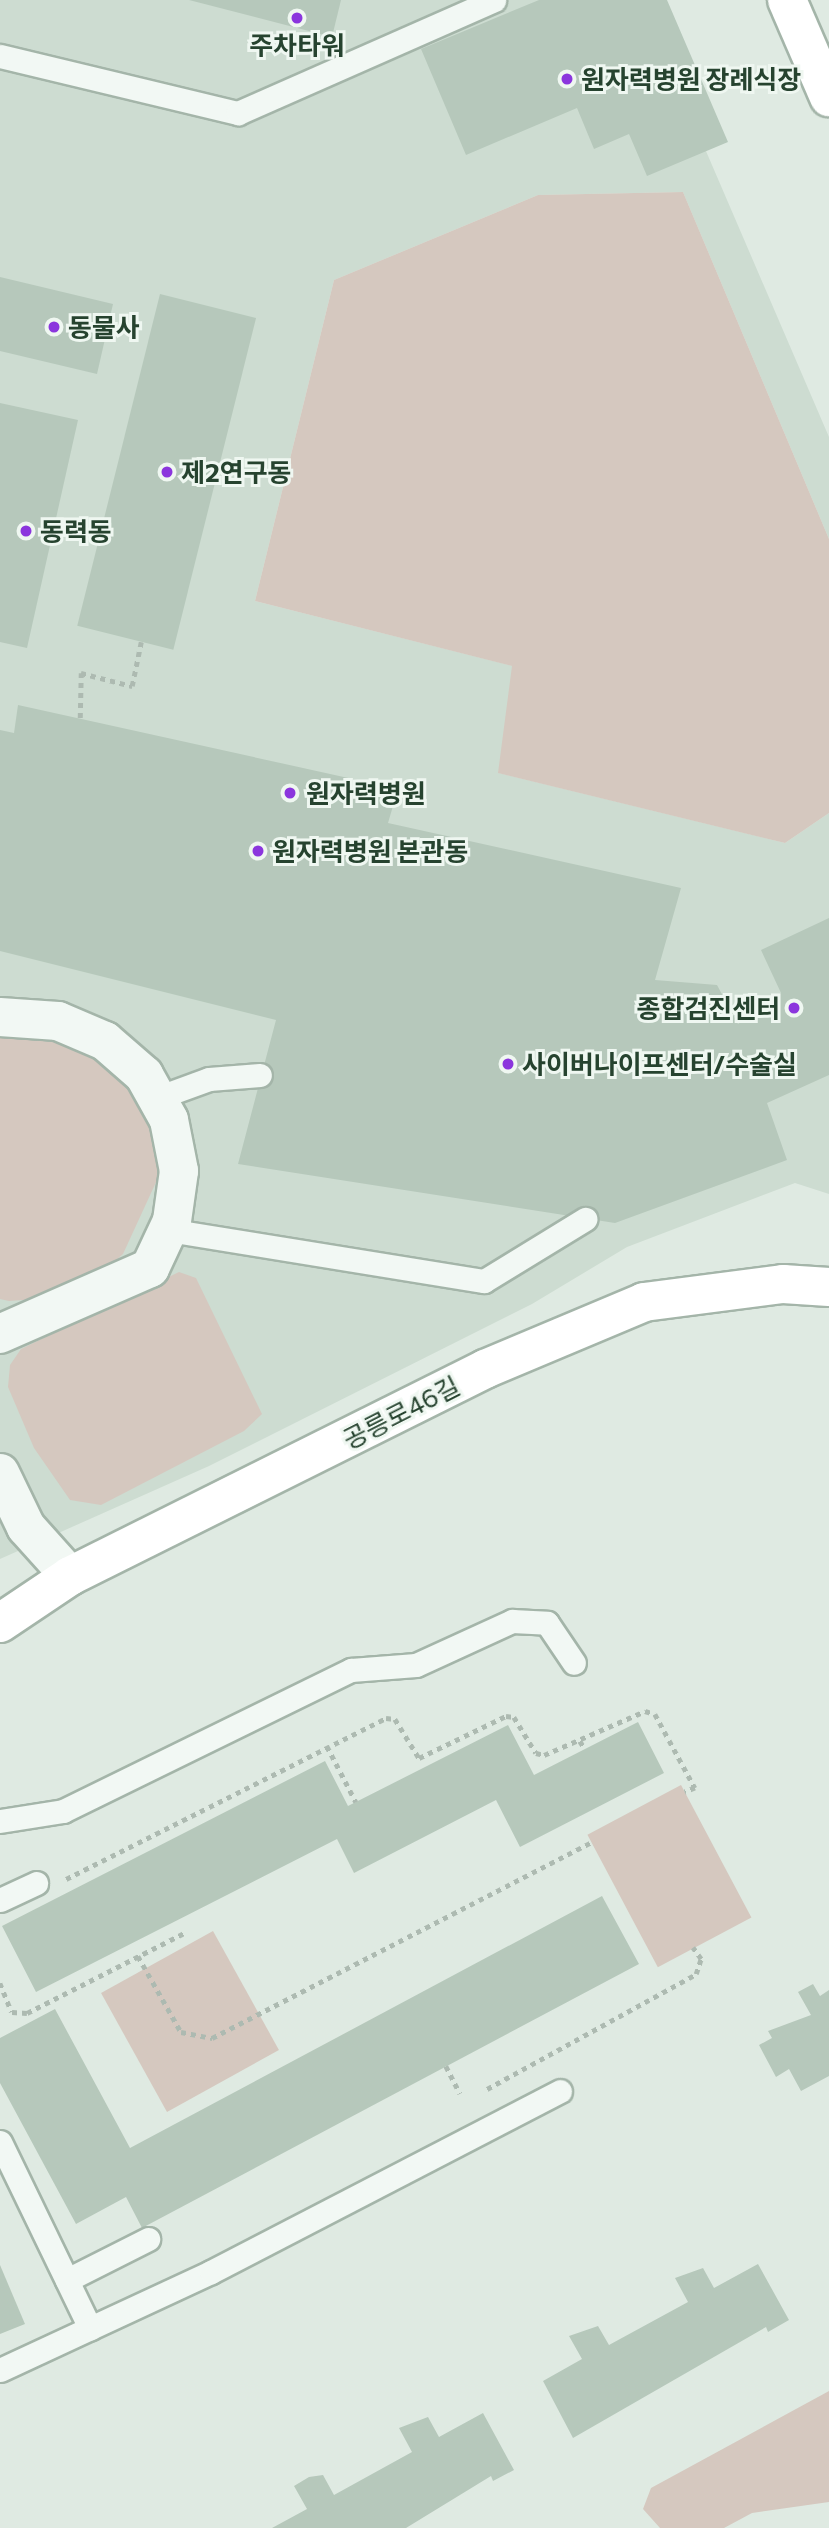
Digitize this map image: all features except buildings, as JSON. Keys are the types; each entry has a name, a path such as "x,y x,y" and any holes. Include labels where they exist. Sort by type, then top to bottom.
{"street":[{"path":"787,0 829,97"},
{"path":"0,1017 58,1021 105,1041 144,1075 169,1120 179,1171 168,1230 150,1268 0,1334"},
{"name":"공릉로46길","path":"0,1623 70,1576 485,1369 644,1302 783,1284 829,1287"},
{"path":"0,1474 26,1527 70,1576"}],"lane":[{"path":"0,56 237,113 494,0"},
{"path":"157,1098 209,1079 260,1075"},
{"path":"168,1230 484,1281 584,1219"},
{"path":"0,1821 63,1811 351,1670 416,1665 512,1621 547,1623 574,1663"},
{"path":"0,1900 36,1883"},
{"path":"0,2370 90,2328 560,2091"},
{"path":"0,2142 90,2328"},
{"path":"67,2280 148,2239"}],"path":[{"path":"80,718 81,673 132,686 141,642"},
{"path":"61,1882 387,1718 395,1719 419,1758 506,1716 514,1717 536,1752 555,1753 636,1713 655,1714 695,1788 685,1792"},
{"path":"580,1741 585,1749"},
{"path":"327,1746 356,1802"},
{"path":"138,1956 181,2032 212,2038 591,1842"},
{"path":"0,1983 12,2012 27,2013 186,1932"},
{"path":"476,2095 696,1974 701,1959 693,1948"},
{"path":"446,2066 460,2094"}],"shaded area":[{"name":"원자력병원","path":"0,0 641,0 829,437 829,539 683,192 538,195 334,280 255,601 513,666 499,773 785,843 829,813 829,1194 795,1183 627,1247 532,1304 209,1466 0,1559"},
{"path":"683,192 829,539 829,813 785,843 498,773 512,666 255,601 334,280 538,195"},
{"path":"25,1034 67,1042 139,1086 163,1167 123,1254 91,1282 52,1298 9,1301 0,1299 0,1037"},
{"path":"179,1272 196,1278 262,1414 244,1431 101,1505 70,1500 34,1448 8,1387 10,1365 21,1349"},
{"path":"681,1785 751,1917 658,1967 587,1835"},
{"path":"213,1931 279,2050 167,2112 101,1993"},
{"path":"829,2391 829,2502 752,2513 724,2528 660,2528 643,2509 651,2488"}],"place":[{"name":"주차타워","path":"297,18"},
{"name":"원자력병원 장례식장","path":"567,79"},
{"name":"동물사","path":"54,327"},
{"name":"제2연구동","path":"167,472"},
{"name":"동력동","path":"26,531"},
{"name":"원자력병원","path":"290,793"},
{"name":"원자력병원 본관동","path":"258,851"},
{"name":"종합검진센터","path":"794,1008"},
{"name":"사이버나이프센터/수술실","path":"508,1064"}]}
